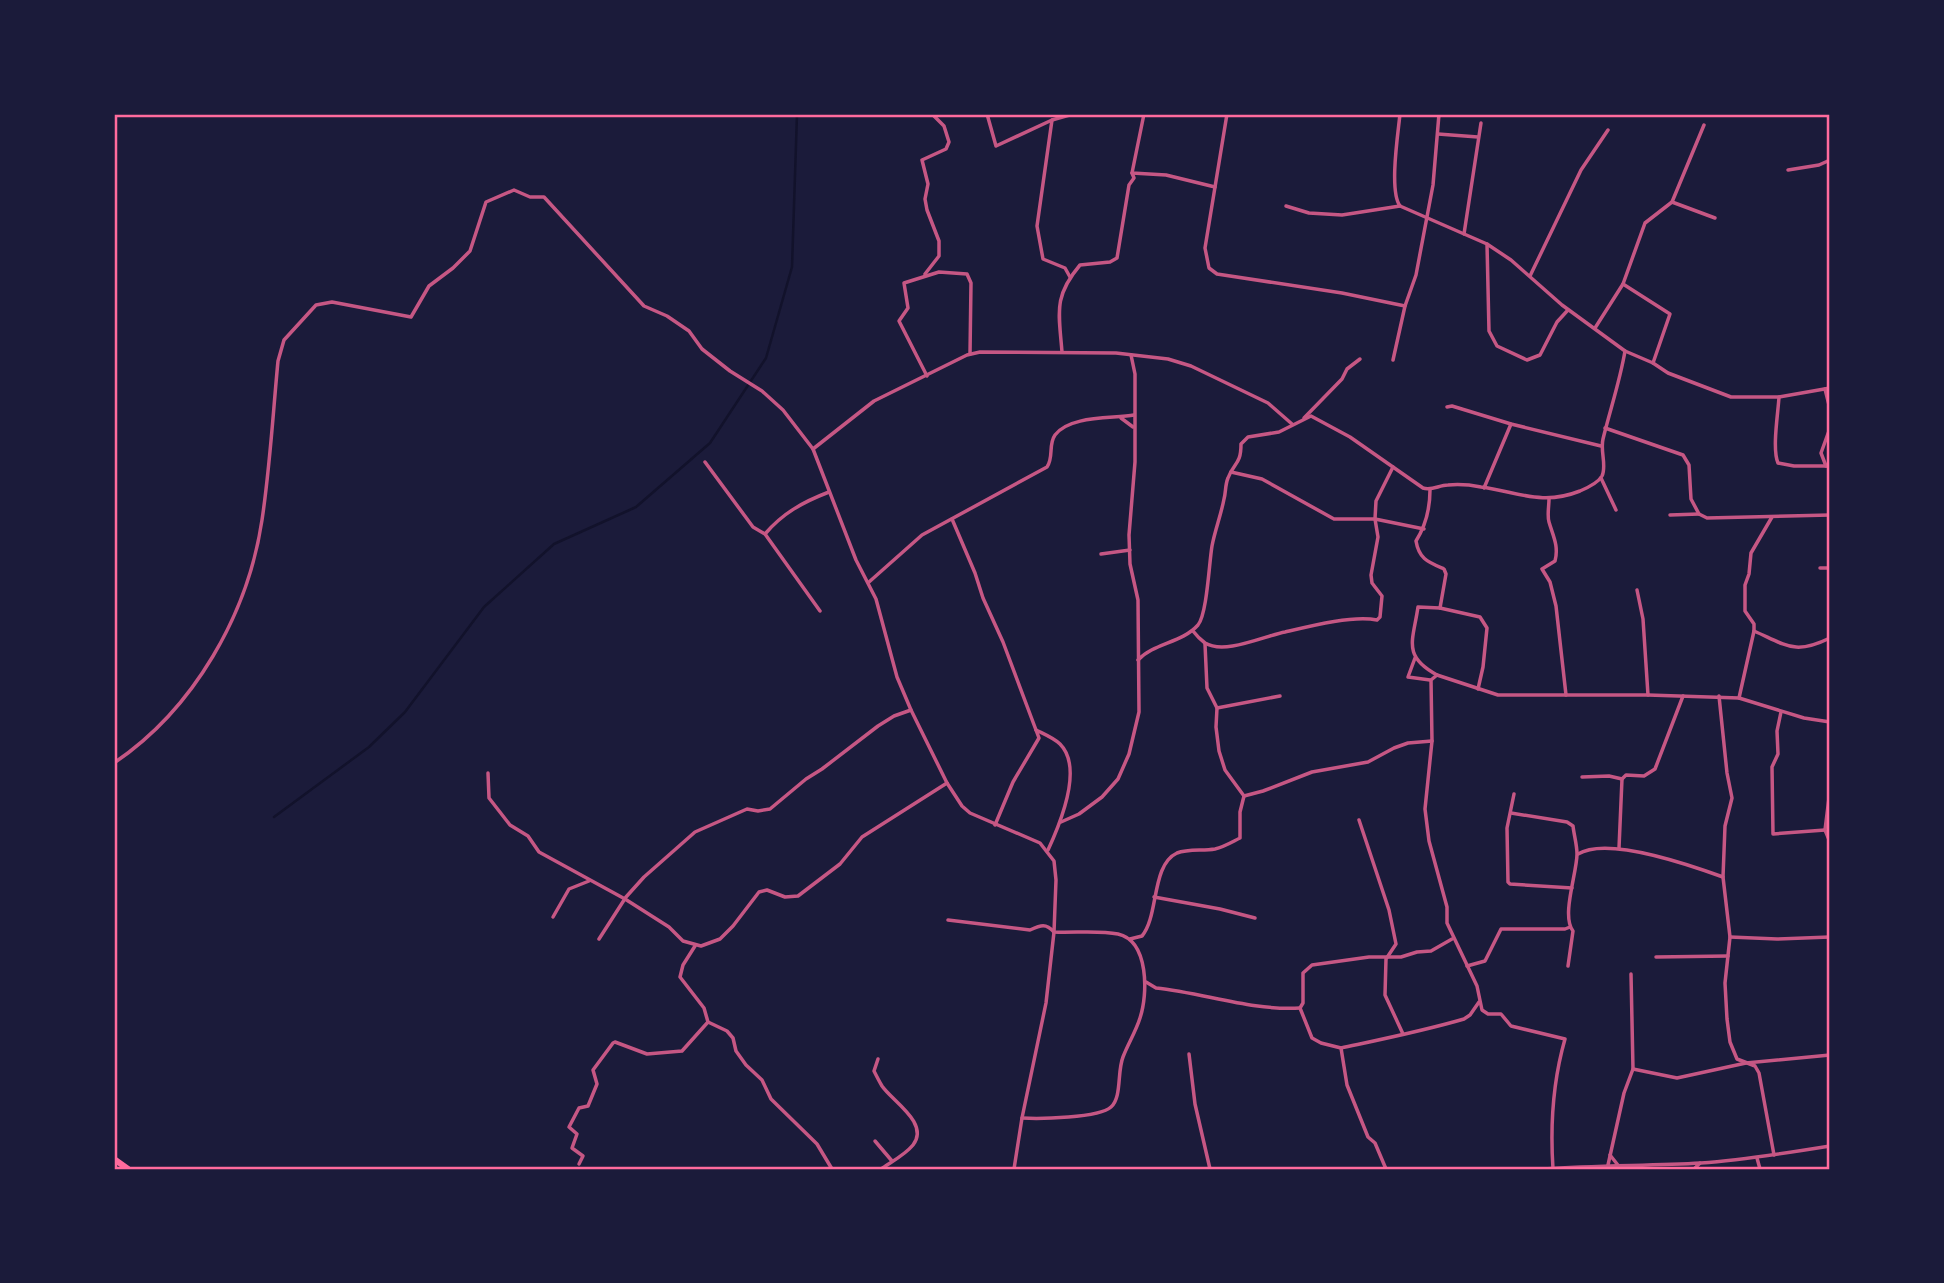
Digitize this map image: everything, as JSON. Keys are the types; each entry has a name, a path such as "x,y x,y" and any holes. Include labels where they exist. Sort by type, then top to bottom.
{"highway":[{"path":"114,1159 128,1169"}],"street":[{"path":"924,275 939,256 939,241 926,210 928,184 922,160 946,149 949,142 944,126 932,114"},
{"path":"987,114 996,146 1052,120 1073,114"},
{"path":"1062,352 1058,304 1070,277 1080,265 1110,262 1117,258 1144,114"},
{"path":"1227,114 1205,248 1207,265 1212,271 1405,306"},
{"path":"1399,204 1396,187 1400,114"},
{"path":"1393,360 1405,306 1416,275 1427,218 1439,114"},
{"path":"1052,120 1037,226 1043,259 1065,268 1070,277"},
{"path":"1464,234 1480,122"},
{"path":"1594,327 1623,284 1645,223 1672,202 1704,125"},
{"path":"1529,277 1581,170 1608,130"},
{"path":"1438,134 1479,137"},
{"path":"1788,170 1819,165 1830,160"},
{"path":"1132,173 1166,175 1215,187"},
{"path":"114,763 162,722 206,670 244,592 262,521 278,361 285,340 316,305 332,302 411,317 429,286 470,251 486,202 514,190 530,197 544,197 644,306 667,316 689,331 702,349 762,391 783,410 813,449 856,560 883,619 897,677 947,783 970,813 1040,843 1054,861 1054,932 1046,1003 1014,1169"},
{"path":"1672,202 1715,218"},
{"path":"1286,206 1309,213 1342,215 1390,209 1399,204"},
{"path":"1399,204 1487,244 1511,260 1568,310 1625,351 1668,373 1731,397 1779,397 1828,388 1830,409"},
{"path":"1487,244 1489,331 1497,346 1527,360 1540,355 1557,322 1568,310"},
{"path":"927,376 899,321 908,308 904,283 939,272 967,274 970,277 970,354"},
{"path":"1623,284 1670,314 1653,363"},
{"path":"1138,660 1147,650 1192,631 1200,622 1213,543 1231,472 1240,460 1241,444 1248,438 1279,432 1313,416 1423,488 1430,490 1447,485 1485,488 1549,499 1588,488 1601,478 1604,468 1601,446 1622,373 1625,351"},
{"path":"813,449 874,401 970,354 980,352 1147,355 1191,366 1268,403 1292,424"},
{"path":"1061,822 1079,814 1102,797 1118,779 1129,754 1139,712 1138,600 1130,550 1135,462 1135,374 1131,355"},
{"path":"1304,418 1342,379 1347,369 1360,359"},
{"path":"1779,397 1774,453 1778,463 1828,466 1821,453 1830,428"},
{"path":"1447,407 1452,406 1601,446"},
{"path":"868,582 922,535 1047,467 1051,462 1052,443 1059,431 1096,418 1134,415"},
{"path":"1121,418 1134,428"},
{"path":"1485,488 1511,424"},
{"path":"1605,428 1683,455 1689,465 1691,499 1699,514"},
{"path":"705,462 753,527 765,534 820,611"},
{"path":"1192,631 1205,643 1224,646 1336,622 1377,620 1380,617 1382,596 1372,583 1378,537 1376,502 1393,467"},
{"path":"1231,472 1262,479 1334,519 1375,519 1424,528"},
{"path":"1601,478 1616,510"},
{"path":"1430,490 1424,528 1416,541 1418,552 1426,562 1444,569 1446,574 1440,608"},
{"path":"765,534 779,518 795,507 829,492"},
{"path":"1549,499 1548,519 1556,543 1556,554 1555,561 1542,569 1550,582 1556,606 1567,695"},
{"path":"1670,515 1699,514 1707,518 1830,515"},
{"path":"1738,698 1754,631 1754,624 1745,611 1745,585 1751,553 1772,516"},
{"path":"952,519 1003,642 1038,742 1013,782 995,825"},
{"path":"1101,554 1130,550"},
{"path":"1820,568 1830,568"},
{"path":"1637,590 1643,619 1648,695"},
{"path":"1478,689 1487,628 1480,617 1440,608 1418,607 1412,648 1419,665 1437,675 1478,689 1498,695 1718,696 1738,698 1781,712 1830,722"},
{"path":"1754,631 1788,646 1805,649 1830,638"},
{"path":"1205,643 1207,688 1217,709 1219,751 1225,770 1244,796"},
{"path":"1415,658 1408,677 1431,680 1437,675"},
{"path":"1431,680 1432,741 1425,809 1429,841 1447,907 1447,923 1452,939 1479,993 1482,1010 1488,1014 1502,1014 1511,1026 1565,1039 1555,1073 1551,1140 1553,1168"},
{"path":"1619,848 1622,779 1626,775 1644,776 1655,769 1684,695"},
{"path":"1217,709 1280,696"},
{"path":"1718,696 1732,798 1725,826 1723,877 1730,937 1725,983 1730,1042 1737,1059 1755,1066 1759,1073 1774,1155"},
{"path":"599,939 625,899 644,877 695,832 747,809 758,811 770,808 878,726 911,710"},
{"path":"1781,712 1777,731 1778,754 1772,767 1773,834 1825,830"},
{"path":"1036,730 1059,742 1067,752 1071,768 1061,822 1048,850"},
{"path":"1244,796 1263,792 1312,772 1368,762 1408,743 1432,741"},
{"path":"488,773 489,798 510,825 528,836 539,852 625,899 669,927 683,942 695,946 708,945 720,939 759,892 767,890 785,897 798,896 840,864 862,838 947,783"},
{"path":"1582,777 1609,776 1622,779"},
{"path":"1514,794 1507,828 1508,882 1572,888"},
{"path":"1130,939 1142,936 1151,924 1154,897 1165,865 1171,858 1179,852 1217,848 1240,838 1240,812 1244,796"},
{"path":"1829,799 1825,830 1830,842"},
{"path":"1511,813 1570,823 1573,826 1578,855 1572,888 1570,927 1573,931 1568,966"},
{"path":"1360,820 1389,910 1396,944 1386,959 1385,995 1403,1034"},
{"path":"1578,855 1586,849 1619,848 1697,867 1723,877"},
{"path":"553,917 569,888 591,881"},
{"path":"1154,897 1255,918"},
{"path":"948,920 1030,930 1040,925 1048,926 1054,932 1118,934 1130,939 1141,957 1146,982 1141,1017 1118,1068 1118,1093 1110,1108 1104,1112 1044,1120 1022,1118"},
{"path":"1467,966 1485,961 1501,929 1570,927"},
{"path":"1730,937 1828,937 1830,943"},
{"path":"1300,1008 1303,1003 1303,973 1312,965 1369,957 1401,957 1431,951 1452,939"},
{"path":"695,946 683,965 680,977 704,1008 708,1022 727,1031 733,1038 736,1051 762,1080 771,1099 817,1144 832,1169"},
{"path":"1656,957 1728,956"},
{"path":"1608,1165 1624,1093 1633,1069 1631,974"},
{"path":"1830,978 1830,1015"},
{"path":"1146,982 1156,988 1236,1002 1286,1009 1300,1008"},
{"path":"1300,1008 1312,1038 1341,1048 1414,1034 1464,1019 1470,1016 1479,1002"},
{"path":"579,1164 583,1154 572,1148 577,1132 569,1127 579,1108 588,1106 597,1084 593,1070 613,1043 647,1054 682,1051 708,1022"},
{"path":"1341,1048 1347,1085 1368,1137 1375,1143 1387,1169"},
{"path":"1189,1054 1195,1104 1210,1169"},
{"path":"1633,1069 1677,1078 1746,1063 1830,1055"},
{"path":"878,1059 874,1071 883,1087 905,1109 916,1127 917,1138 911,1147 881,1169"},
{"path":"875,1141 892,1161"},
{"path":"1544,1169 1700,1163 1830,1146"},
{"path":"1610,1155 1621,1169"},
{"path":"1757,1157 1760,1169"},
{"path":"1694,1169 1700,1163"},
{"path":"1637,1169 1640,1165"}],"waterway":[{"path":"274,817 369,747 405,712 484,607 554,544 636,507 710,443 766,358 792,267 797,114"}]}
